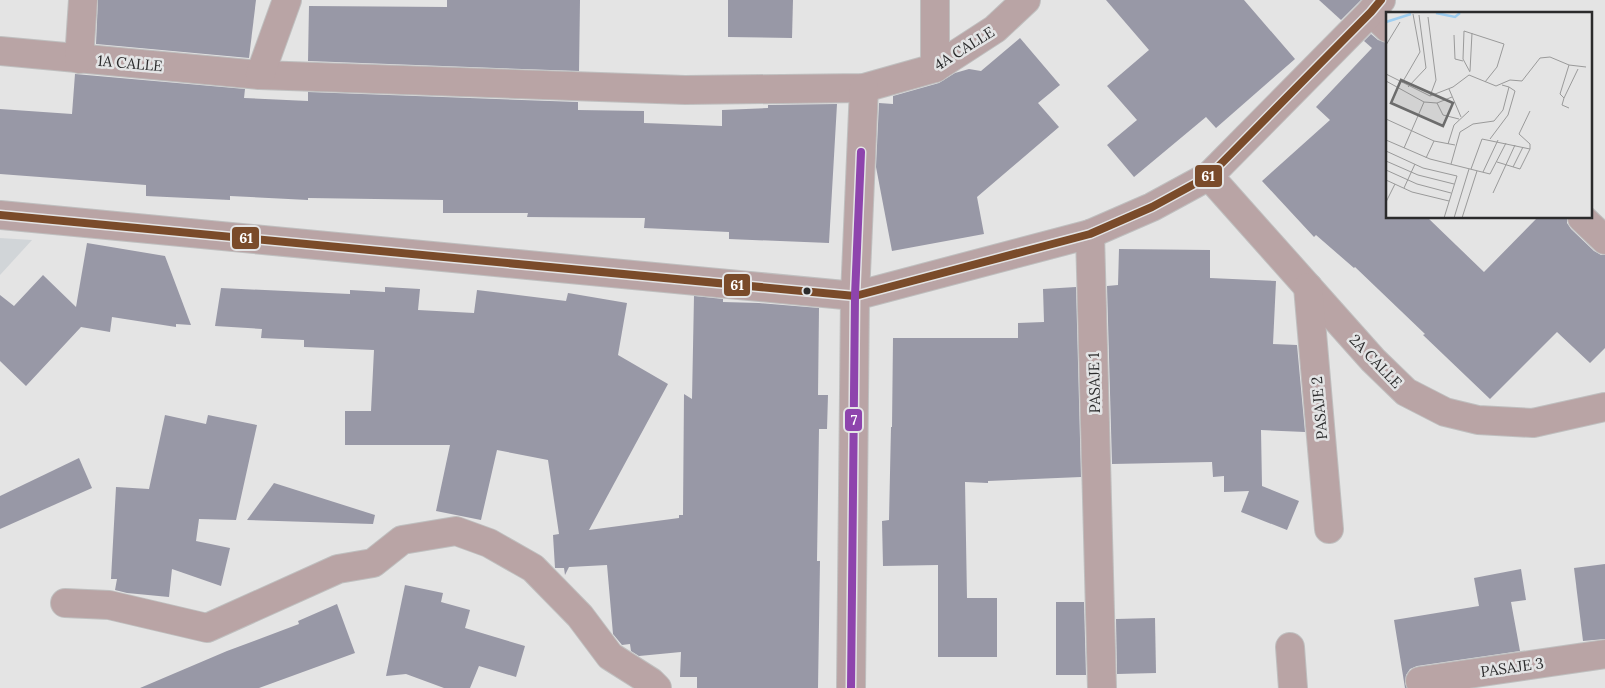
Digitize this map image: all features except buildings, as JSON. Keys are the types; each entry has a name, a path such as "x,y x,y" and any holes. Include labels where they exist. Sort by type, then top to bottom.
{"street":[{"path":"79,59 83,0"},
{"path":"260,75 287,0"},
{"path":"935,68 936,0"},
{"name":"4A CALLE","path":"864,88 935,68 995,29 1026,0"},
{"path":"0,215 855,296 1090,234 1152,207 1209,176 1380,13"},
{"name":"1A CALLE","path":"0,52 260,75 685,90 864,88"},
{"path":"851,688 855,296 864,88"},
{"name":"2A CALLE","path":"1209,176 1373,360 1406,392 1445,412 1478,420 1533,422 1605,407"},
{"path":"1583,219 1605,240"},
{"name":"PASAJE 1","path":"1090,234 1102,688"},
{"name":"PASAJE 2","path":"1308,287 1329,529"},
{"path":"65,603 109,606 207,628 338,569 373,563 402,540 456,531 489,543 533,568 580,616 610,656 652,682 656,688"},
{"path":"1290,647 1293,688"},
{"name":"PASAJE 3","path":"1420,681 1605,654"}],"shaded area":[{"path":"0,238 32,240 0,275"}],"transit line":[{"name":"61","path":"0,215 855,296 1090,234 1152,207 1209,176 1381,0"},
{"name":"7","path":"851,688 855,296 861,152"}]}
